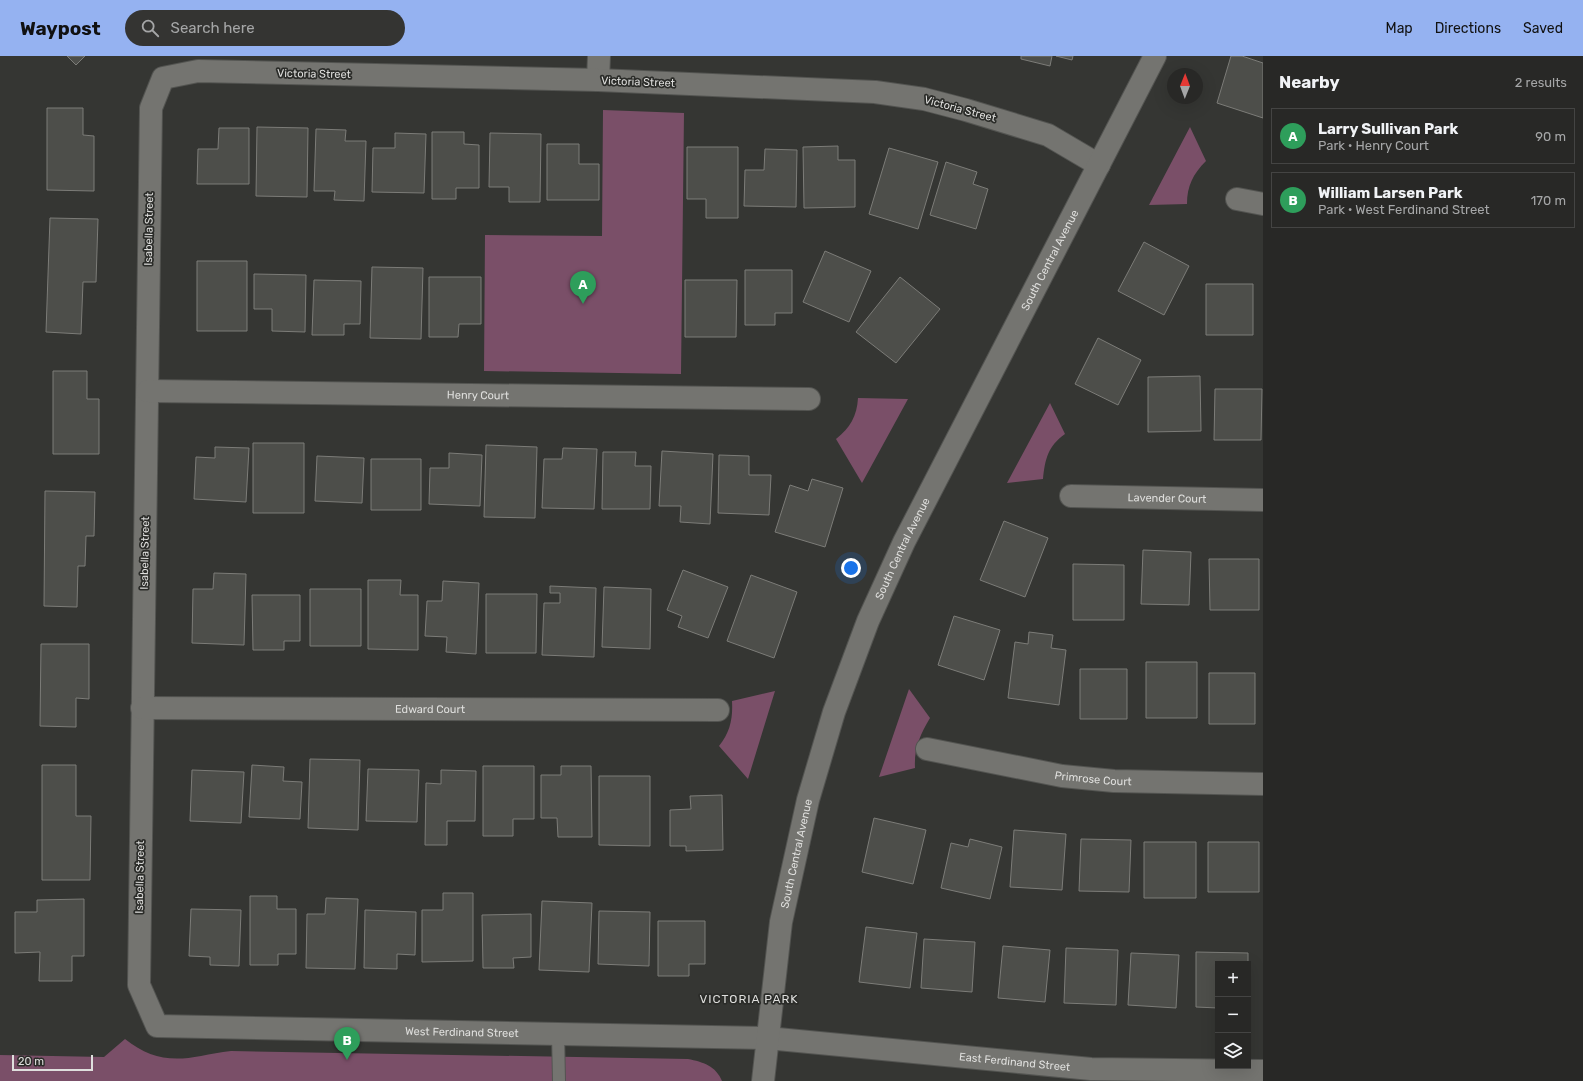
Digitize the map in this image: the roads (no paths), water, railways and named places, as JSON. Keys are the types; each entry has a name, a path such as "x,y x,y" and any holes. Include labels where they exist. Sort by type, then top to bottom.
{"street":[{"path":"598,80 599,56"},
{"name":"South Central Avenue","path":"763,1081 781,922 808,800 834,712 868,621 904,542 1155,56"},
{"name":"Victoria Street","path":"163,78 198,71 598,80 875,92 924,100 966,110 1048,135 1099,165"},
{"name":"Isabella Street","path":"157,1026 139,985 151,108 163,78"},
{"path":"1237,198 1263,204"},
{"name":"Henry Court","path":"148,391 809,399"},
{"name":"Lavender Court","path":"1072,496 1263,500"},
{"name":"Edward Court","path":"142,708 718,710"},
{"name":"Primrose Court","path":"927,750 1062,776 1114,781 1263,784"},
{"name":"West Ferdinand Street","path":"157,1026 767,1038"},
{"name":"East Ferdinand Street","path":"767,1038 1091,1069 1263,1071"}],"lane":[{"path":"558,1033 559,1081"}],"place":[{"name":"Larry Sullivan Park","path":"583,304"},
{"name":"William Larsen Park","path":"347,1060"}],"district":[{"name":"VICTORIA PARK","path":"749,999"}]}
